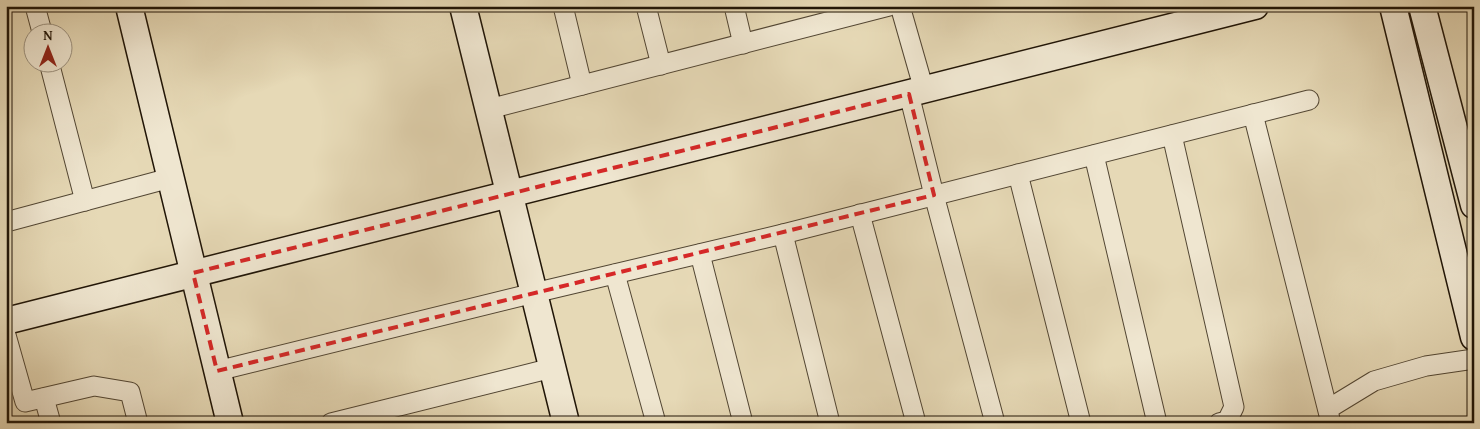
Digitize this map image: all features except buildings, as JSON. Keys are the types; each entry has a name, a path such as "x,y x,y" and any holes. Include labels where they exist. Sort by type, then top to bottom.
{"street":[{"path":"35,6 39,22"},
{"path":"129,6 230,423"},
{"path":"463,6 566,423"},
{"path":"564,6 582,85"},
{"path":"646,6 661,65"},
{"path":"734,6 743,44"},
{"path":"489,109 743,44 823,14 889,6"},
{"path":"900,6 934,196 995,423"},
{"path":"6,321 1254,6"},
{"path":"1393,6 1474,337"},
{"path":"1422,6 1474,205"},
{"path":"53,72 85,201"},
{"path":"217,371 783,234 1309,100"},
{"path":"1253,114 1330,416 1374,381 1426,366 1474,359"},
{"path":"1172,135 1234,407 1227,421 1219,423"},
{"path":"1094,155 1157,423"},
{"path":"1018,174 1081,423"},
{"path":"6,222 170,178"},
{"path":"860,214 916,423"},
{"path":"783,234 830,423"},
{"path":"700,254 743,423"},
{"path":"615,274 656,423"},
{"path":"6,335 24,402 94,386 130,392 138,423"},
{"path":"331,423 552,368"},
{"path":"44,398 51,423"}],"highlighted area":[{"path":"909,94 934,195 217,371 193,273"}]}
